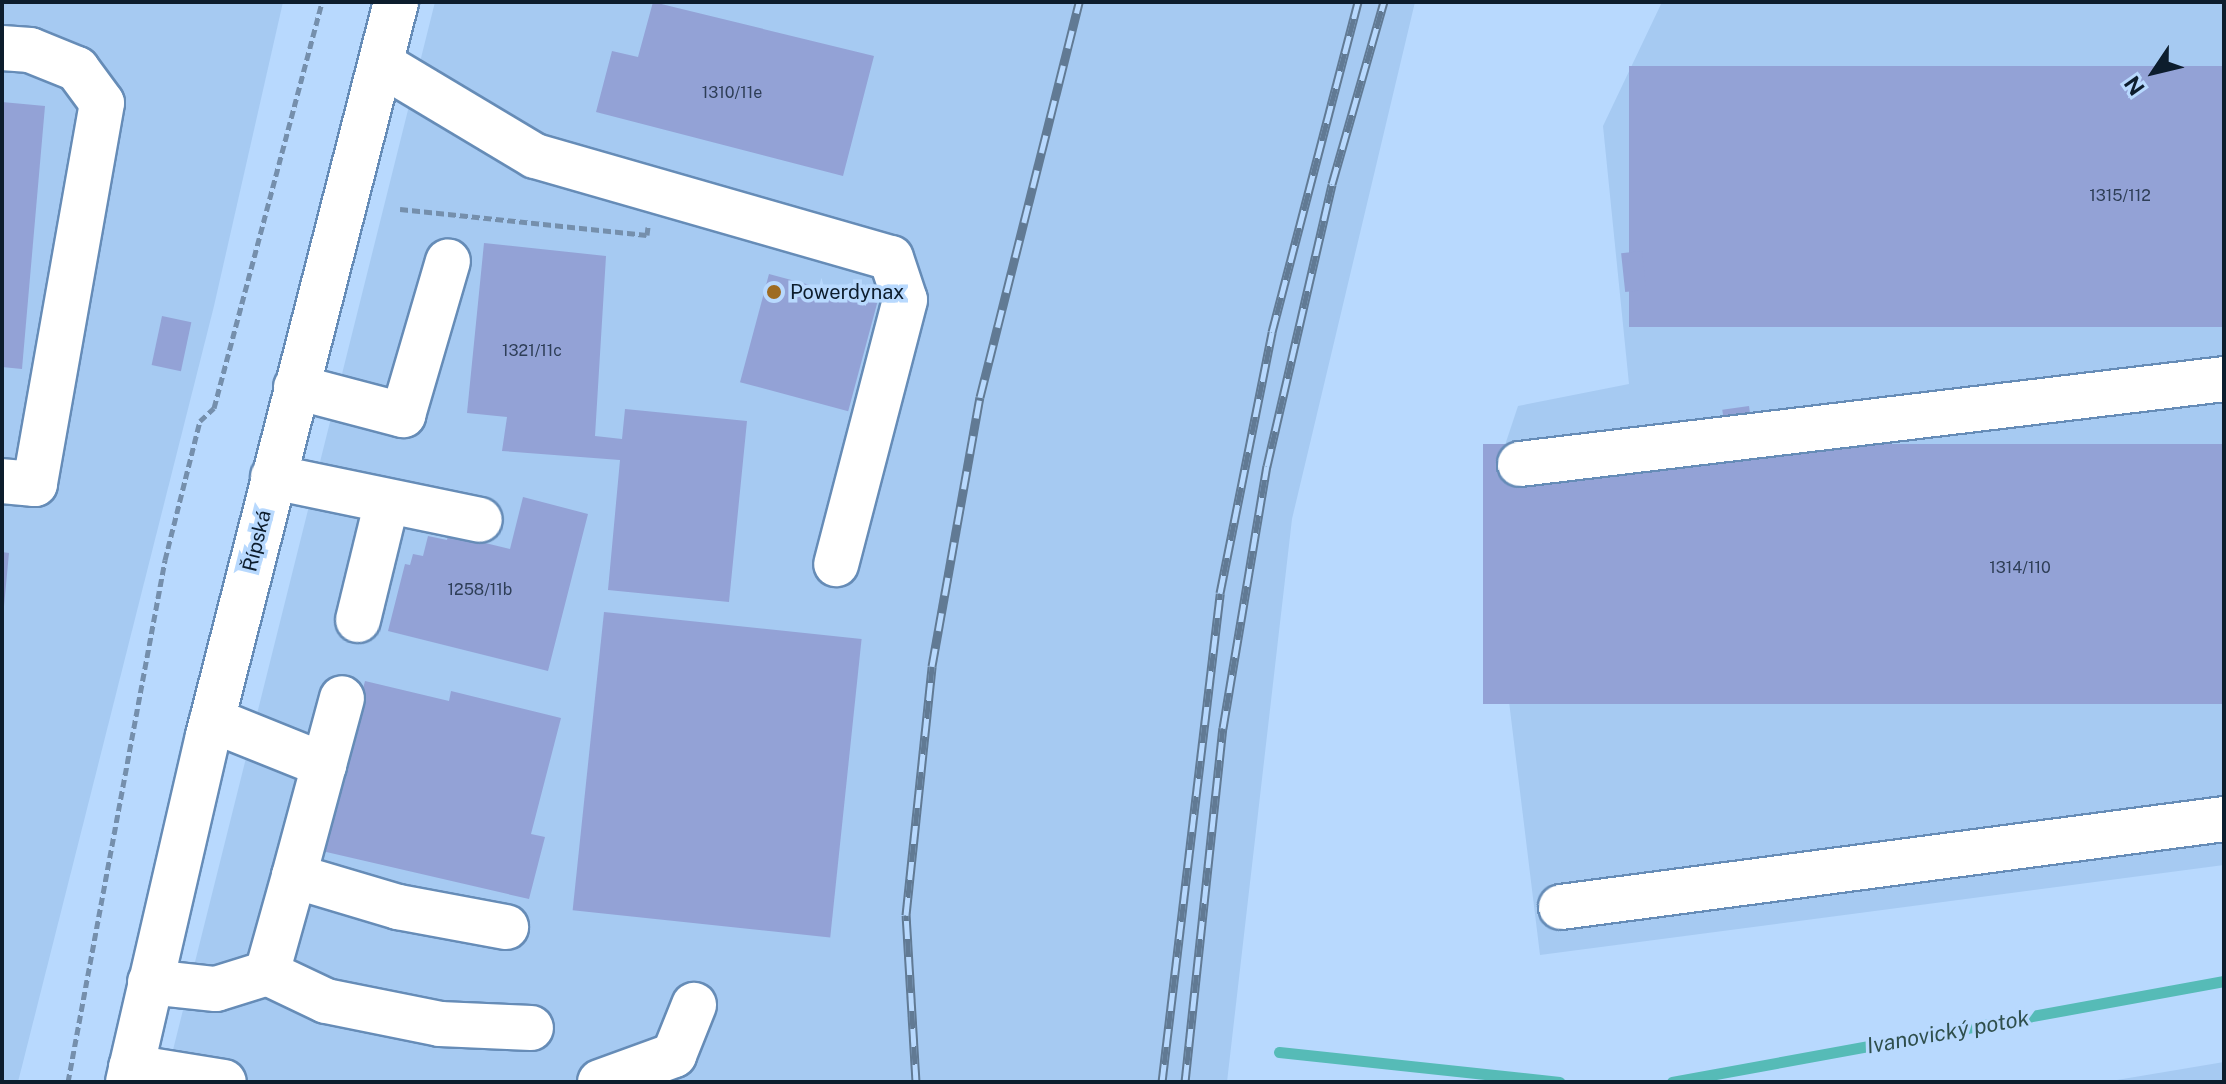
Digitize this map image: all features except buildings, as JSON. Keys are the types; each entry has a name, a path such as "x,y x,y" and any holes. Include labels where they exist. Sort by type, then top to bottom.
{"street":[{"name":"Řípská","path":"129,1074 212,720 396,2"},
{"path":"2,48 30,50 77,69 102,103 35,484 2,481"},
{"path":"381,64 535,156 891,258 905,300 836,564"},
{"path":"296,387 403,415 448,261"},
{"path":"1520,464 2224,379"},
{"path":"273,477 480,520"},
{"path":"358,620 387,501"},
{"path":"267,973 342,698"},
{"path":"212,720 324,765"},
{"path":"1561,907 2224,819"},
{"path":"294,876 398,907 506,927"},
{"path":"150,982 216,989 267,973"},
{"path":"267,973 287,988 326,1001 440,1024 531,1028"},
{"path":"600,1082 674,1055 694,1005"},
{"path":"129,1074 224,1082"}],"path":[{"path":"68,1082 165,560 200,421 216,399 322,2"},
{"path":"400,209 647,235 653,190"}],"shaded area":[{"path":"2,2 283,2 214,306 18,1082 2,1082"},
{"path":"435,2 1415,2 1292,519 1227,1082 165,1082"},
{"path":"1662,2 2224,2 2224,865 1540,955 1488,530 1518,526 1506,442 1518,406 1629,384 1603,126"},
{"path":"2224,1062 2224,1082 2105,1082"}],"waterway":[{"name":"Ivanovický potok","path":"1672,1082 2224,981"},
{"name":"Ivanovický potok","path":"1279,1052 1559,1082"}],"railway":[{"path":"916,1082 906,915 932,666 980,397 1079,2"},
{"path":"1162,1082 1220,593 1272,332 1358,2"},
{"path":"1185,1082 1223,728 1267,466 1332,184 1384,2"}],"place":[{"name":"Powerdynax","path":"774,292"}]}
